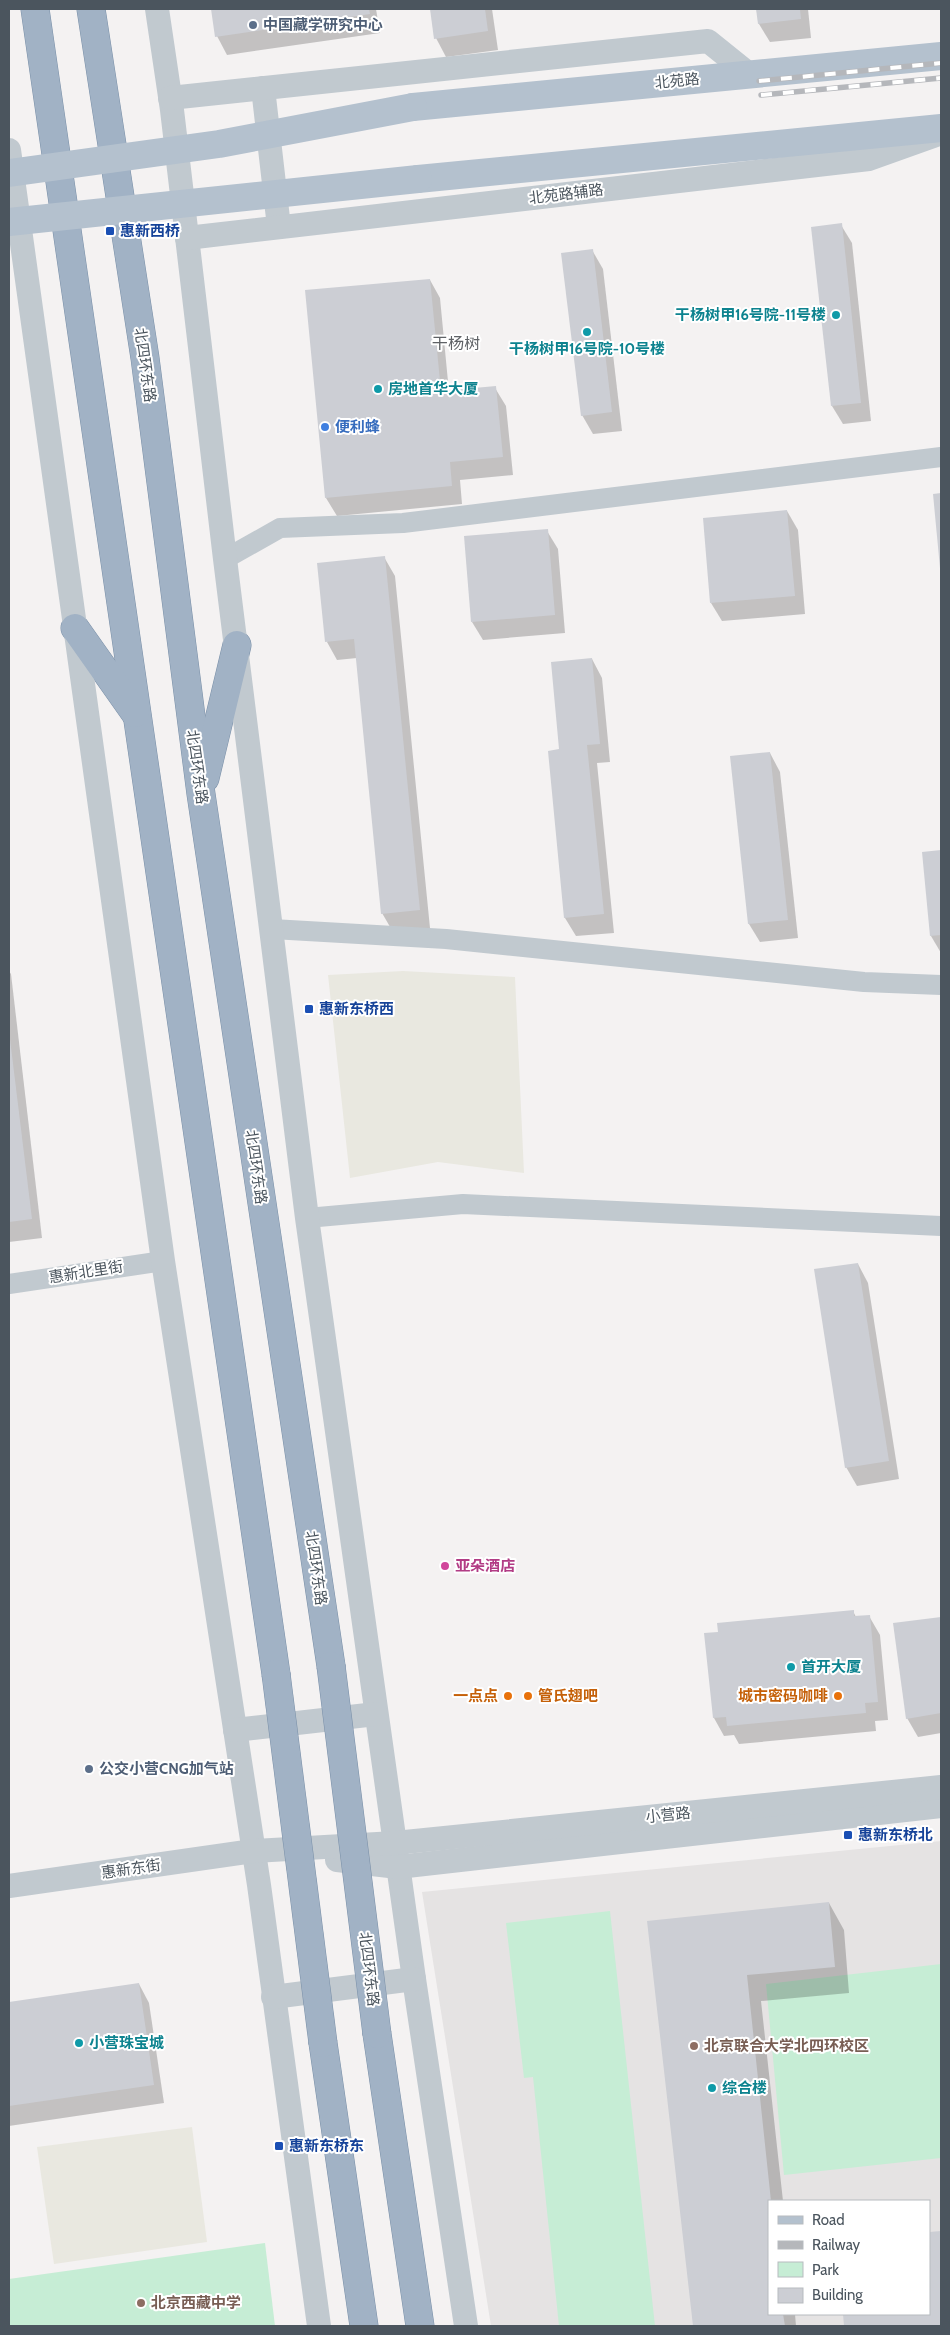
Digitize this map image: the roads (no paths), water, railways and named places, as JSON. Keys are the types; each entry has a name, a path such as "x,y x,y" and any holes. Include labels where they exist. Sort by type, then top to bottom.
{"highway":[{"path":"35,9 276,1674 324,2043 364,2326"},
{"name":"北四环东路","path":"91,9 145,358 201,794 331,1666 377,2034 420,2326"},
{"path":"75,628 138,717"},
{"path":"201,794 237,645"}],"main road":[{"name":"北苑路","path":"9,173 220,144 413,107 941,56"},
{"path":"9,222 418,179 941,128"}],"street":[{"path":"157,9 170,98 307,1218 414,1979 466,2326"},
{"path":"170,98 708,41 749,74"},
{"path":"263,88 279,227"},
{"name":"北苑路辅路","path":"187,238 869,159 941,133"},
{"path":"9,150 16,262 75,628 164,1261 253,1851 319,2326"},
{"path":"225,559 280,528 403,523 941,458"},
{"path":"272,930 446,939 864,982 941,985"},
{"path":"307,1218 463,1204 941,1226"},
{"name":"惠新北里街","path":"9,1284 164,1261"},
{"path":"235,1730 376,1714"},
{"name":"小营路","path":"253,1851 395,1844 941,1787"},
{"name":"小营路","path":"253,1851 398,1867 941,1806"},
{"name":"惠新东街","path":"9,1886 253,1851"},
{"path":"273,1997 414,1979"}],"railway":[{"path":"759,81 941,63"},
{"path":"761,95 941,78"}],"place":[{"name":"中国藏学研究中心","path":"253,25"},
{"name":"惠新西桥","path":"110,231"},
{"name":"干杨树甲16号院-11号楼","path":"836,315"},
{"name":"干杨树甲16号院-10号楼","path":"587,332"},
{"name":"房地首华大厦","path":"378,389"},
{"name":"便利蜂","path":"325,427"},
{"name":"惠新东桥西","path":"309,1009"},
{"name":"亚朵酒店","path":"445,1566"},
{"name":"首开大厦","path":"791,1667"},
{"name":"一点点","path":"508,1696"},
{"name":"管氏翅吧","path":"528,1696"},
{"name":"城市密码咖啡","path":"838,1696"},
{"name":"公交小营CNG加气站","path":"89,1769"},
{"name":"惠新东桥北","path":"848,1835"},
{"name":"小营珠宝城","path":"79,2043"},
{"name":"北京联合大学北四环校区","path":"694,2046"},
{"name":"综合楼","path":"712,2088"},
{"name":"惠新东桥东","path":"279,2146"},
{"name":"北京西藏中学","path":"141,2303"}],"district":[{"name":"干杨树","path":"456,343"}]}
